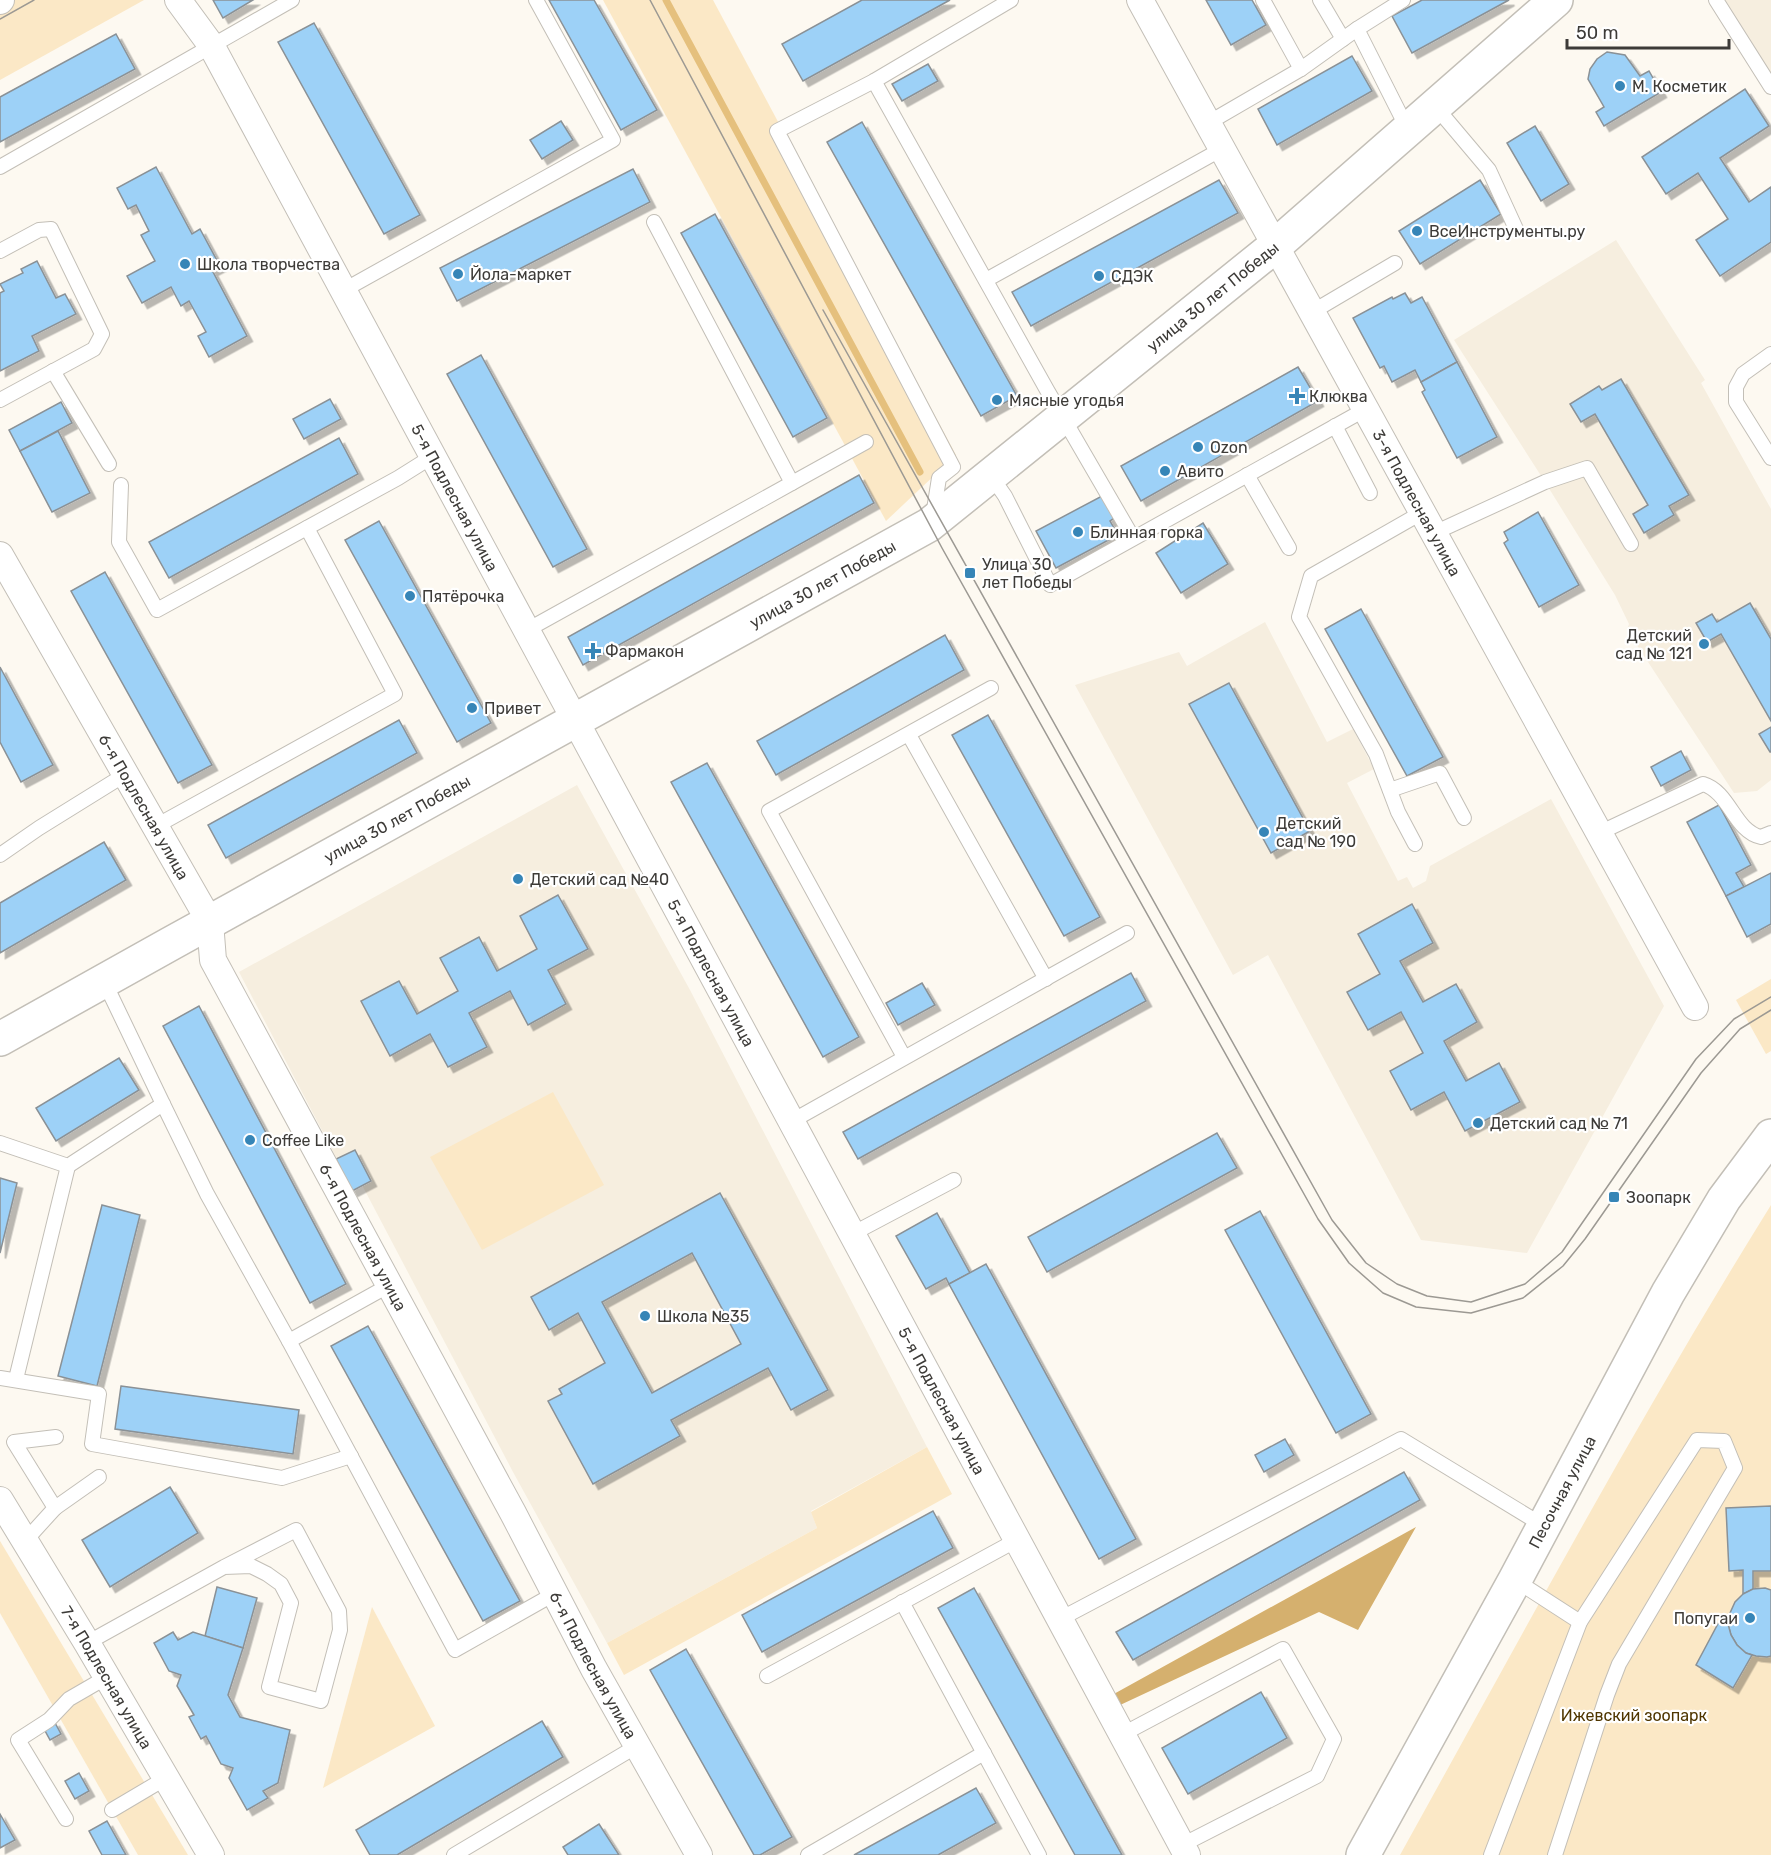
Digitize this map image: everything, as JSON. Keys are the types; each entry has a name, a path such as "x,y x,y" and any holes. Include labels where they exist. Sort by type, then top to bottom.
{"main road":[{"name":"улица 30 лет Победы","path":"0,1039 929,525 1275,246 1556,0"},
{"name":"Песочная улица","path":"1363,1855 1515,1580 1668,1293 1724,1199 1771,1136"}],"street":[{"name":"5-я Подлесная улица","path":"178,0 211,45 1185,1850"},
{"name":"3-я Подлесная улица","path":"1140,0 1695,1008"},
{"name":"6-я Подлесная улица","path":"0,555 210,922 213,960 513,1513 554,1594 699,1855"},
{"name":"7-я Подлесная улица","path":"0,1500 211,1855"}],"lane":[{"path":"0,167 292,0"},
{"path":"344,291 614,140 536,0"},
{"path":"929,525 935,511 939,478 953,467 777,132 874,81 1011,0"},
{"path":"1263,0 1301,69"},
{"path":"1320,0 1343,39"},
{"path":"1208,123 1301,69 1357,28 1403,0"},
{"path":"1716,0 1771,87"},
{"path":"1357,28 1408,130"},
{"path":"874,81 1133,538"},
{"path":"1435,106 1489,170 1516,229"},
{"path":"986,280 1222,148"},
{"path":"654,222 792,483"},
{"path":"0,251 39,230 51,229 102,334 94,349 0,400"},
{"path":"1312,312 1395,263"},
{"path":"1771,354 1743,374 1736,387 1736,402 1771,458"},
{"path":"53,371 109,464"},
{"path":"991,476 1005,496 1050,585 1366,409"},
{"path":"1335,426 1370,493"},
{"path":"527,630 866,442"},
{"path":"121,485 119,542 157,610 398,478 433,456"},
{"path":"1415,844 1398,812 1376,754 1299,617 1311,576 1428,523 1587,468 1631,544"},
{"path":"1247,475 1289,548"},
{"path":"156,826 395,694 307,528"},
{"path":"904,1057 769,811 991,688"},
{"path":"909,735 1046,979"},
{"path":"1390,790 1440,773 1464,818"},
{"path":"1,850 126,774"},
{"path":"1599,833 1703,784 1711,786 1718,792 1748,831 1761,837 1771,833"},
{"path":"792,1121 1127,933"},
{"path":"104,981 207,1194 289,1341 455,1650 554,1594"},
{"path":"16,1379 68,1166 163,1104"},
{"path":"0,1143 68,1166"},
{"path":"852,1234 954,1180"},
{"path":"289,1341 388,1286"},
{"path":"0,1378 99,1394 92,1444 282,1478 351,1456"},
{"path":"55,1508 14,1442 56,1437"},
{"path":"1060,1619 1401,1439 1544,1526"},
{"path":"1491,1855 1580,1622 1697,1440 1724,1441 1735,1468 1619,1664 1606,1695 1555,1855"},
{"path":"25,1540 55,1508 99,1477"},
{"path":"87,1643 224,1567 296,1530 339,1611 340,1630 321,1701 269,1687 291,1603 281,1584 251,1566 224,1567"},
{"path":"767,1676 1017,1540"},
{"path":"1515,1580 1580,1622"},
{"path":"902,1602 1039,1855"},
{"path":"1122,1734 1283,1649 1334,1738 1317,1776 1185,1850"},
{"path":"66,1819 18,1740 49,1720 69,1699 107,1677"},
{"path":"454,1855 637,1746"},
{"path":"808,1855 984,1753"},
{"path":"112,1810 166,1778"}],"shaded area":[{"path":"1725,0 1771,0 1771,74"},
{"path":"1616,240 1705,380 1701,383 1771,509 1771,780 1757,791 1734,793 1627,630 1629,624 1615,595 1454,340"},
{"name":"Детский сад № 71","path":"1265,622 1327,742 1353,729 1374,769 1347,783 1398,881 1407,877 1413,888 1426,881 1430,866 1551,799 1664,1006 1527,1253 1421,1240 1268,955 1233,975 1075,685 1179,652 1187,666"},
{"name":"Школа №35","path":"577,785 690,990 927,1447 811,1511 817,1528 607,1643 513,1472 362,1185 370,1181 355,1150 337,1159 239,972"},
{"path":"1416,1527 1358,1630 1319,1612 1118,1706 1112,1695"}],"green space":[{"path":"0,0 144,0 0,80"},
{"path":"603,0 713,0 956,455 886,521"},
{"path":"1771,979 1771,1051 1766,1054 1736,1000"},
{"path":"553,1092 604,1185 482,1250 430,1157"},
{"name":"Ижевский зоопарк","path":"1771,1205 1771,1855 1400,1855 1674,1365"},
{"path":"927,1447 952,1494 624,1675 607,1643 817,1528 811,1512"},
{"path":"0,1541 188,1855 138,1855 0,1613"},
{"path":"372,1607 435,1726 323,1788"}],"building":[{"path":"213,0 253,0 223,18"},
{"path":"549,0 594,0 657,110 621,130"},
{"path":"862,0 950,0 803,81 782,44"},
{"path":"1206,0 1252,0 1266,25 1231,45"},
{"path":"1422,0 1509,0 1412,53 1392,16"},
{"path":"314,23 420,215 384,234 278,42"},
{"path":"116,34 135,69 0,142 0,97"},
{"path":"1607,52 1625,55 1640,76 1649,71 1661,92 1604,126 1596,112 1604,107 1588,79 1590,69 1597,59"},
{"path":"1352,56 1372,91 1277,145 1258,109"},
{"path":"928,64 938,81 902,101 892,84"},
{"path":"1745,89 1769,126 1720,158 1749,202 1771,187 1771,242 1720,276 1696,240 1728,219 1698,173 1666,194 1642,157"},
{"path":"561,121 573,140 542,159 530,140"},
{"path":"862,122 1017,396 981,416 827,142"},
{"path":"1535,126 1569,184 1541,201 1507,143"},
{"name":"Школа творчества","path":"156,167 192,234 200,229 220,266 212,270 247,336 209,357 198,336 206,332 189,301 181,306 171,287 142,303 127,276 155,261 141,235 149,231 136,205 128,209 117,188"},
{"path":"633,169 650,202 457,301 440,268"},
{"path":"1219,180 1238,213 1031,326 1012,292"},
{"path":"1480,180 1501,214 1420,264 1399,231"},
{"path":"715,214 827,418 793,437 681,233"},
{"path":"37,261 56,298 65,294 76,314 32,336 39,351 0,371 0,293 4,291 0,284 23,273 21,269"},
{"path":"1405,293 1411,303 1422,297 1457,362 1421,382 1415,370 1392,382 1384,366 1380,368 1353,318 1392,297 1393,299"},
{"path":"481,355 587,549 553,567 447,374"},
{"path":"1457,362 1497,437 1457,458 1422,392 1425,390 1421,382"},
{"path":"1298,367 1318,401 1141,501 1121,466"},
{"path":"1621,379 1689,495 1669,506 1674,515 1644,533 1633,514 1648,505 1595,414 1581,422 1570,404 1599,386 1602,390"},
{"path":"330,399 341,419 304,439 293,419"},
{"path":"61,402 72,423 20,451 9,430"},
{"path":"58,431 90,493 52,512 20,451"},
{"path":"339,438 358,474 169,578 149,542"},
{"path":"859,475 874,503 583,665 568,637"},
{"path":"1102,496 1114,518 1110,521 1118,535 1056,568 1036,531"},
{"path":"1538,512 1579,585 1539,607 1504,543 1508,540 1504,532"},
{"path":"379,521 491,723 457,742 345,540"},
{"path":"1203,523 1228,564 1181,593 1156,553"},
{"path":"105,572 212,765 178,783 71,591"},
{"path":"1750,603 1771,639 1771,721 1721,634 1707,642 1696,623 1712,614 1717,622"},
{"path":"1361,609 1443,757 1407,776 1325,629"},
{"path":"945,635 964,670 776,775 757,741"},
{"path":"0,667 53,765 21,782 0,742"},
{"path":"1229,683 1310,831 1271,853 1189,704"},
{"path":"988,715 1100,917 1064,936 952,735"},
{"path":"399,720 417,753 226,858 208,825"},
{"path":"1771,727 1771,752 1770,752 1759,734"},
{"path":"1681,751 1691,770 1661,786 1651,767"},
{"path":"707,763 859,1037 823,1057 671,782"},
{"path":"1719,805 1751,865 1736,873 1744,887 1726,896 1687,822"},
{"path":"104,842 126,880 0,953 0,903"},
{"path":"1771,873 1771,924 1747,937 1726,896"},
{"path":"558,895 588,949 548,970 566,1004 528,1025 510,991 469,1013 487,1047 448,1067 430,1034 390,1056 361,1001 399,981 417,1014 458,991 440,958 479,937 497,971 537,949 520,916"},
{"path":"1412,904 1433,943 1400,961 1423,1002 1456,984 1477,1022 1444,1041 1466,1081 1499,1063 1520,1102 1465,1131 1444,1092 1411,1110 1390,1071 1423,1053 1401,1012 1368,1030 1347,992 1380,974 1358,934"},
{"path":"1131,973 1146,1001 858,1159 843,1132"},
{"path":"922,983 935,1005 898,1025 886,1003"},
{"path":"199,1006 346,1284 310,1303 163,1026"},
{"path":"119,1058 139,1090 56,1141 36,1108"},
{"path":"1217,1133 1237,1168 1047,1272 1028,1237"},
{"path":"355,1150 371,1181 352,1191 336,1159"},
{"path":"0,1178 17,1183 0,1253"},
{"path":"720,1193 828,1390 791,1410 768,1368 671,1420 680,1436 593,1484 548,1401 562,1394 559,1389 605,1363 578,1313 549,1330 531,1297","holes":["692,1253 741,1344 652,1393 602,1302"]},
{"path":"102,1205 140,1215 97,1386 58,1376"},
{"path":"1260,1211 1371,1414 1336,1433 1225,1230"},
{"path":"937,1213 970,1273 949,1284 946,1278 926,1289 896,1236"},
{"path":"986,1264 1136,1539 1099,1559 949,1284"},
{"path":"368,1326 520,1601 483,1621 331,1346"},
{"path":"121,1386 299,1410 293,1454 115,1429"},
{"path":"1285,1439 1294,1455 1264,1472 1255,1455"},
{"path":"1404,1472 1420,1500 1133,1660 1116,1632"},
{"path":"170,1487 198,1533 110,1587 82,1540"},
{"path":"1771,1506 1771,1571 1753,1571 1753,1589 1743,1594 1743,1570 1729,1571 1726,1508"},
{"path":"933,1511 953,1548 762,1652 742,1615"},
{"path":"217,1587 257,1598 243,1648 205,1636"},
{"path":"974,1588 1122,1855 1075,1855 938,1608"},
{"name":"Попугаи","path":"1753,1589 1771,1590 1771,1656 1767,1657 1746,1653 1737,1645 1728,1624 1735,1602 1743,1594"},
{"path":"1720,1620 1728,1624 1737,1645 1752,1655 1733,1688 1696,1665"},
{"path":"173,1632 178,1640 193,1632 243,1648 228,1695 240,1717 290,1730 278,1783 263,1791 268,1798 247,1810 229,1778 233,1768 221,1764 206,1736 201,1739 189,1717 194,1715 177,1686 181,1675 169,1671 154,1643"},
{"path":"686,1649 792,1837 760,1855 754,1855 650,1670"},
{"path":"1261,1692 1287,1738 1188,1794 1162,1748"},
{"path":"54,1721 61,1734 50,1740 43,1727"},
{"path":"542,1721 563,1757 397,1855 370,1855 356,1830"},
{"path":"79,1773 89,1791 75,1799 65,1781"},
{"path":"976,1788 996,1823 938,1855 854,1855"},
{"path":"0,1814 15,1840 0,1848"},
{"path":"107,1821 126,1855 102,1855 89,1831"},
{"path":"599,1824 619,1855 568,1855 563,1847"}],"waterway":[{"path":"666,0 920,472"}],"tram line":[{"path":"0,19 34,0"},
{"path":"650,0 942,548 1318,1219 1349,1263 1383,1293 1416,1307 1471,1313 1523,1298 1563,1266 1585,1239 1701,1073 1740,1029 1771,1010"},
{"path":"823,310 1332,1220 1366,1263 1397,1284 1427,1296 1471,1302 1525,1284 1562,1252 1696,1059 1734,1019 1771,997"}],"place":[{"name":"М. Косметик","path":"1620,86"},
{"name":"ВсеИнструменты.ру","path":"1417,231"},
{"name":"Школа творчества","path":"185,264"},
{"name":"Йола-маркет","path":"458,274"},
{"name":"СДЭК","path":"1099,276"},
{"name":"Клюква","path":"1297,396"},
{"name":"Мясные угодья","path":"997,400"},
{"name":"Ozon","path":"1198,447"},
{"name":"Авито","path":"1165,471"},
{"name":"Блинная горка","path":"1078,532"},
{"name":"Улица 30 лет Победы","path":"970,573"},
{"name":"Пятёрочка","path":"410,596"},
{"name":"Детский сад № 121","path":"1704,644"},
{"name":"Фармакон","path":"593,651"},
{"name":"Привет","path":"472,708"},
{"name":"Детский сад № 190","path":"1264,832"},
{"name":"Детский сад №40","path":"518,879"},
{"name":"Детский сад № 71","path":"1478,1123"},
{"name":"Coffee Like","path":"250,1140"},
{"name":"Зоопарк","path":"1614,1197"},
{"name":"Школа №35","path":"645,1316"},
{"name":"Попугаи","path":"1750,1618"}]}
